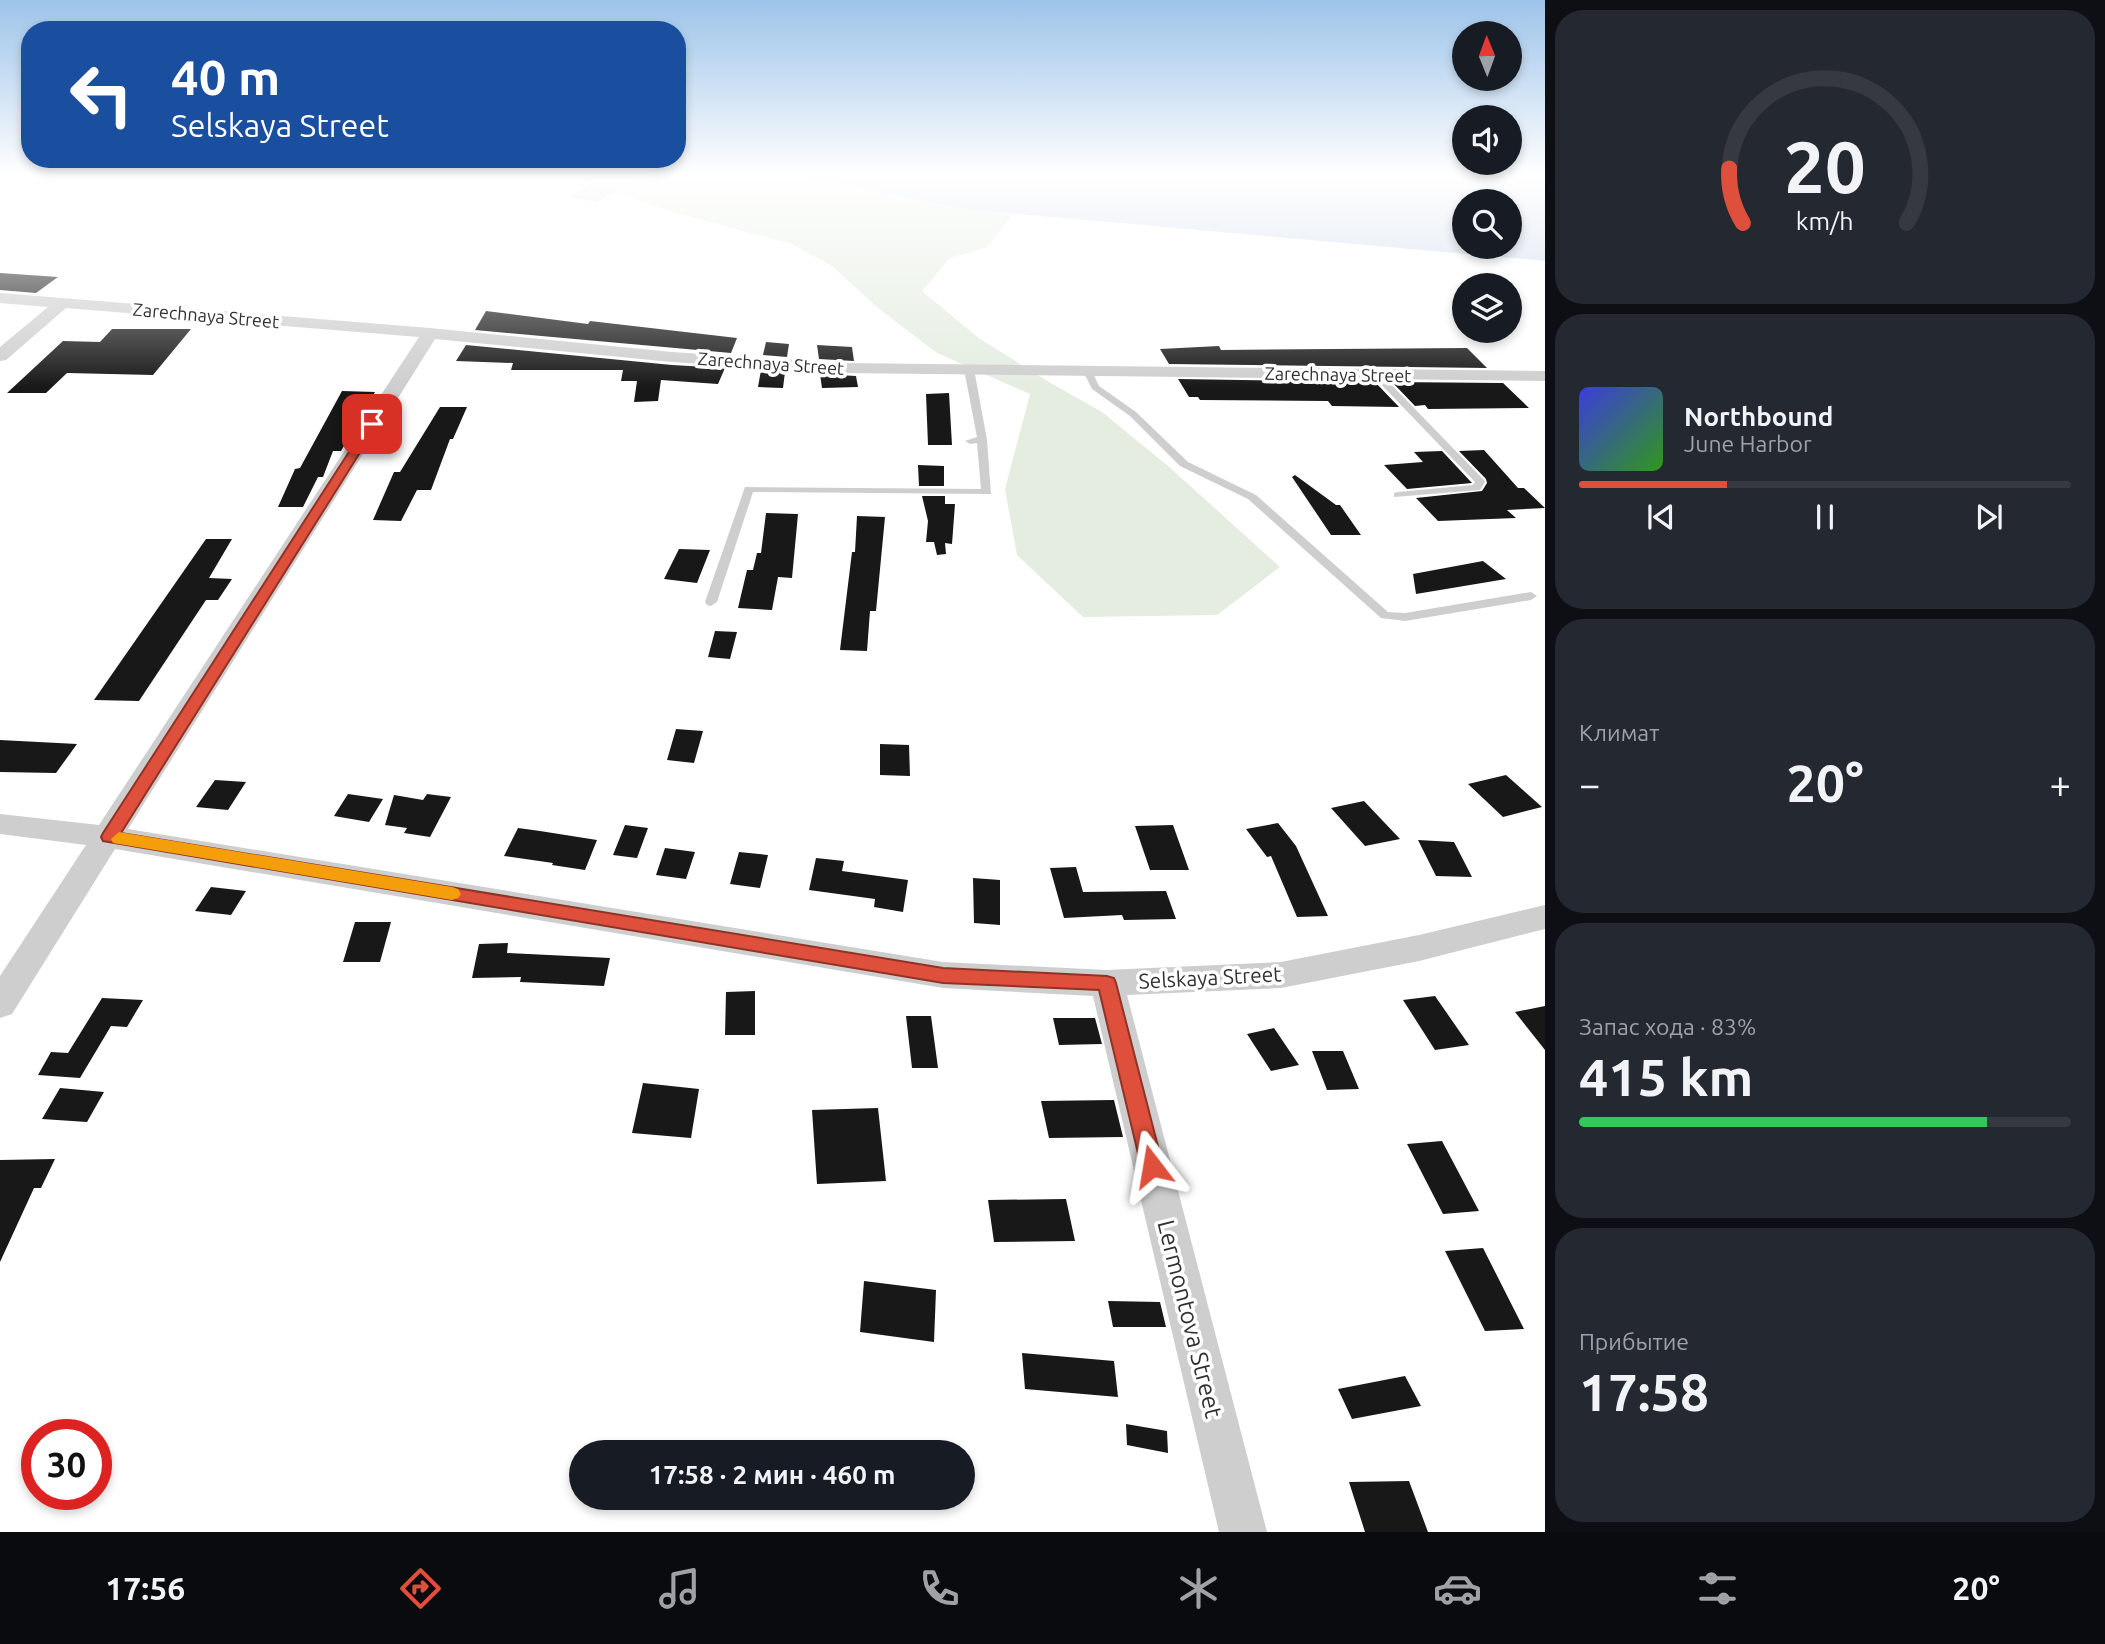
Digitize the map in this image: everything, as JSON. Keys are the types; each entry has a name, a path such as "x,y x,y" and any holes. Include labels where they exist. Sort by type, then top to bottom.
{"street":[{"name":"Zarechnaya Street","path":"0,298 430,333 672,356 842,368 1545,376"},
{"path":"0,356 62,303"},
{"path":"0,1004 430,333"},
{"name":"Selskaya Street","path":"0,824 109,837 943,975 1107,983 1281,975 1419,947 1545,917"},
{"name":"Lermontova Street","path":"1107,983 1243,1532"}],"lane":[{"path":"711,602 749,489 987,492 976,440 969,369"},
{"path":"1087,371 1095,387 1133,414 1184,464 1252,497 1385,615 1405,617 1531,596"},
{"path":"1377,375 1479,482 1476,488 1398,495"}],"shaded area":[{"path":"793,244 989,244 950,258 922,291 980,339 1102,412 1168,466 1280,567 1217,615 1083,617 1017,555 1005,489 1030,394 937,353 878,308 832,266"}],"water":[{"path":"1361,244 1452,244 1452,253"},
{"path":"1522,244 1545,244 1545,261 1522,259"}],"building":[{"path":"0,273 58,277 36,293 0,290"},
{"path":"486,311 737,338 731,353 475,330"},
{"path":"112,329 191,329 153,375 67,373 46,393 7,393 63,341 100,342"},
{"path":"766,342 789,344 787,357 763,355"},
{"path":"466,345 725,368 718,384 661,380 658,401 634,402 637,381 621,381 623,370 511,370 513,363 456,361"},
{"path":"817,345 852,347 854,361 819,359"},
{"path":"1219,346 1221,350 1467,348 1487,368 1169,364 1160,349"},
{"path":"761,370 785,372 783,388 758,387"},
{"path":"820,374 856,376 858,387 822,388"},
{"path":"1178,379 1375,382 1399,407 1332,406 1328,401 1200,400 1198,397 1189,397"},
{"path":"1392,382 1503,383 1529,408 1428,409 1425,405 1415,406"},
{"path":"342,391 375,392 341,451 333,451 323,477 318,477 303,507 278,507 295,469 300,468"},
{"path":"949,393 952,445 928,445 926,394"},
{"path":"440,407 467,407 453,439 450,439 431,490 417,490 401,521 373,520 394,472 400,472"},
{"path":"1484,450 1518,488 1524,488 1545,508 1507,510 1516,518 1438,521 1416,498 1482,491 1487,483 1486,479 1459,451"},
{"path":"1442,451 1472,483 1407,489 1384,465 1423,462 1414,452"},
{"path":"918,465 944,466 944,486 919,486"},
{"path":"1295,475 1336,505 1340,505 1361,535 1331,535 1292,477"},
{"path":"922,496 945,496 945,504 955,504 952,544 945,543 946,554 937,555 934,542 926,542 928,521"},
{"path":"766,513 798,514 792,578 778,577 772,610 738,608 747,570 753,570 757,553 761,553"},
{"path":"857,516 885,517 876,611 870,611 867,651 840,650 852,552 855,552"},
{"path":"206,539 232,539 209,578 232,579 218,600 206,600 139,701 94,700"},
{"path":"679,549 710,550 697,583 664,579"},
{"path":"1483,561 1506,579 1416,594 1413,574"},
{"path":"715,631 737,632 730,659 708,657"},
{"path":"676,729 703,731 694,763 667,760"},
{"path":"0,740 77,744 56,773 0,772"},
{"path":"880,744 909,745 910,776 880,775"},
{"path":"1506,775 1542,807 1503,817 1468,784"},
{"path":"215,780 246,782 228,810 196,807"},
{"path":"348,794 383,799 369,822 334,816"},
{"path":"427,794 451,797 430,837 404,833 407,828 385,825 394,795 423,800"},
{"path":"1364,801 1400,839 1365,846 1331,808"},
{"path":"1278,823 1296,846 1328,916 1297,917 1271,856 1267,857 1246,829"},
{"path":"625,825 648,828 637,858 613,855"},
{"path":"1173,825 1189,870 1150,870 1135,826"},
{"path":"518,828 597,840 585,870 552,865 553,863 504,856"},
{"path":"1418,840 1454,842 1472,877 1436,876"},
{"path":"665,848 695,852 686,879 656,875"},
{"path":"739,852 768,855 760,888 730,884"},
{"path":"816,858 844,861 842,871 908,880 903,912 874,907 875,899 809,890"},
{"path":"1076,867 1083,892 1166,891 1176,919 1124,920 1122,915 1064,918 1050,868"},
{"path":"973,878 1000,880 1000,925 974,923"},
{"path":"211,887 246,891 231,915 195,911"},
{"path":"355,922 391,922 380,962 343,962"},
{"path":"508,943 507,953 610,958 604,986 520,982 521,977 472,978 479,944"},
{"path":"755,991 755,1035 725,1035 726,992"},
{"path":"1435,996 1469,1045 1435,1050 1403,1000"},
{"path":"102,998 143,1000 127,1027 111,1026 80,1078 38,1075 51,1052 68,1053"},
{"path":"1545,1006 1545,1050 1515,1012"},
{"path":"906,1016 931,1016 938,1068 912,1068"},
{"path":"1053,1018 1095,1018 1102,1044 1059,1045"},
{"path":"1274,1028 1299,1065 1271,1071 1247,1034"},
{"path":"1312,1051 1343,1051 1359,1089 1327,1090"},
{"path":"643,1083 699,1089 691,1138 632,1133"},
{"path":"60,1088 104,1092 87,1122 42,1119"},
{"path":"1114,1100 1123,1137 1049,1138 1041,1101"},
{"path":"878,1108 886,1181 817,1184 812,1110"},
{"path":"1442,1141 1479,1211 1443,1214 1407,1144"},
{"path":"55,1159 41,1188 34,1188 0,1262 0,1160"},
{"path":"1066,1199 1075,1241 994,1242 988,1200"},
{"path":"1483,1248 1524,1329 1485,1331 1445,1251"},
{"path":"864,1281 936,1290 934,1342 860,1332"},
{"path":"1108,1301 1160,1302 1166,1327 1113,1327"},
{"path":"1022,1353 1114,1361 1118,1397 1025,1389"},
{"path":"1405,1376 1421,1406 1352,1419 1338,1389"},
{"path":"1126,1424 1167,1431 1168,1453 1127,1445"},
{"path":"1409,1481 1428,1532 1365,1532 1349,1482"}],"slow traffic":[{"path":"119,839 452,894"}],"route":[{"path":"372,424 109,837 943,975 1107,983 1152,1166"}]}
